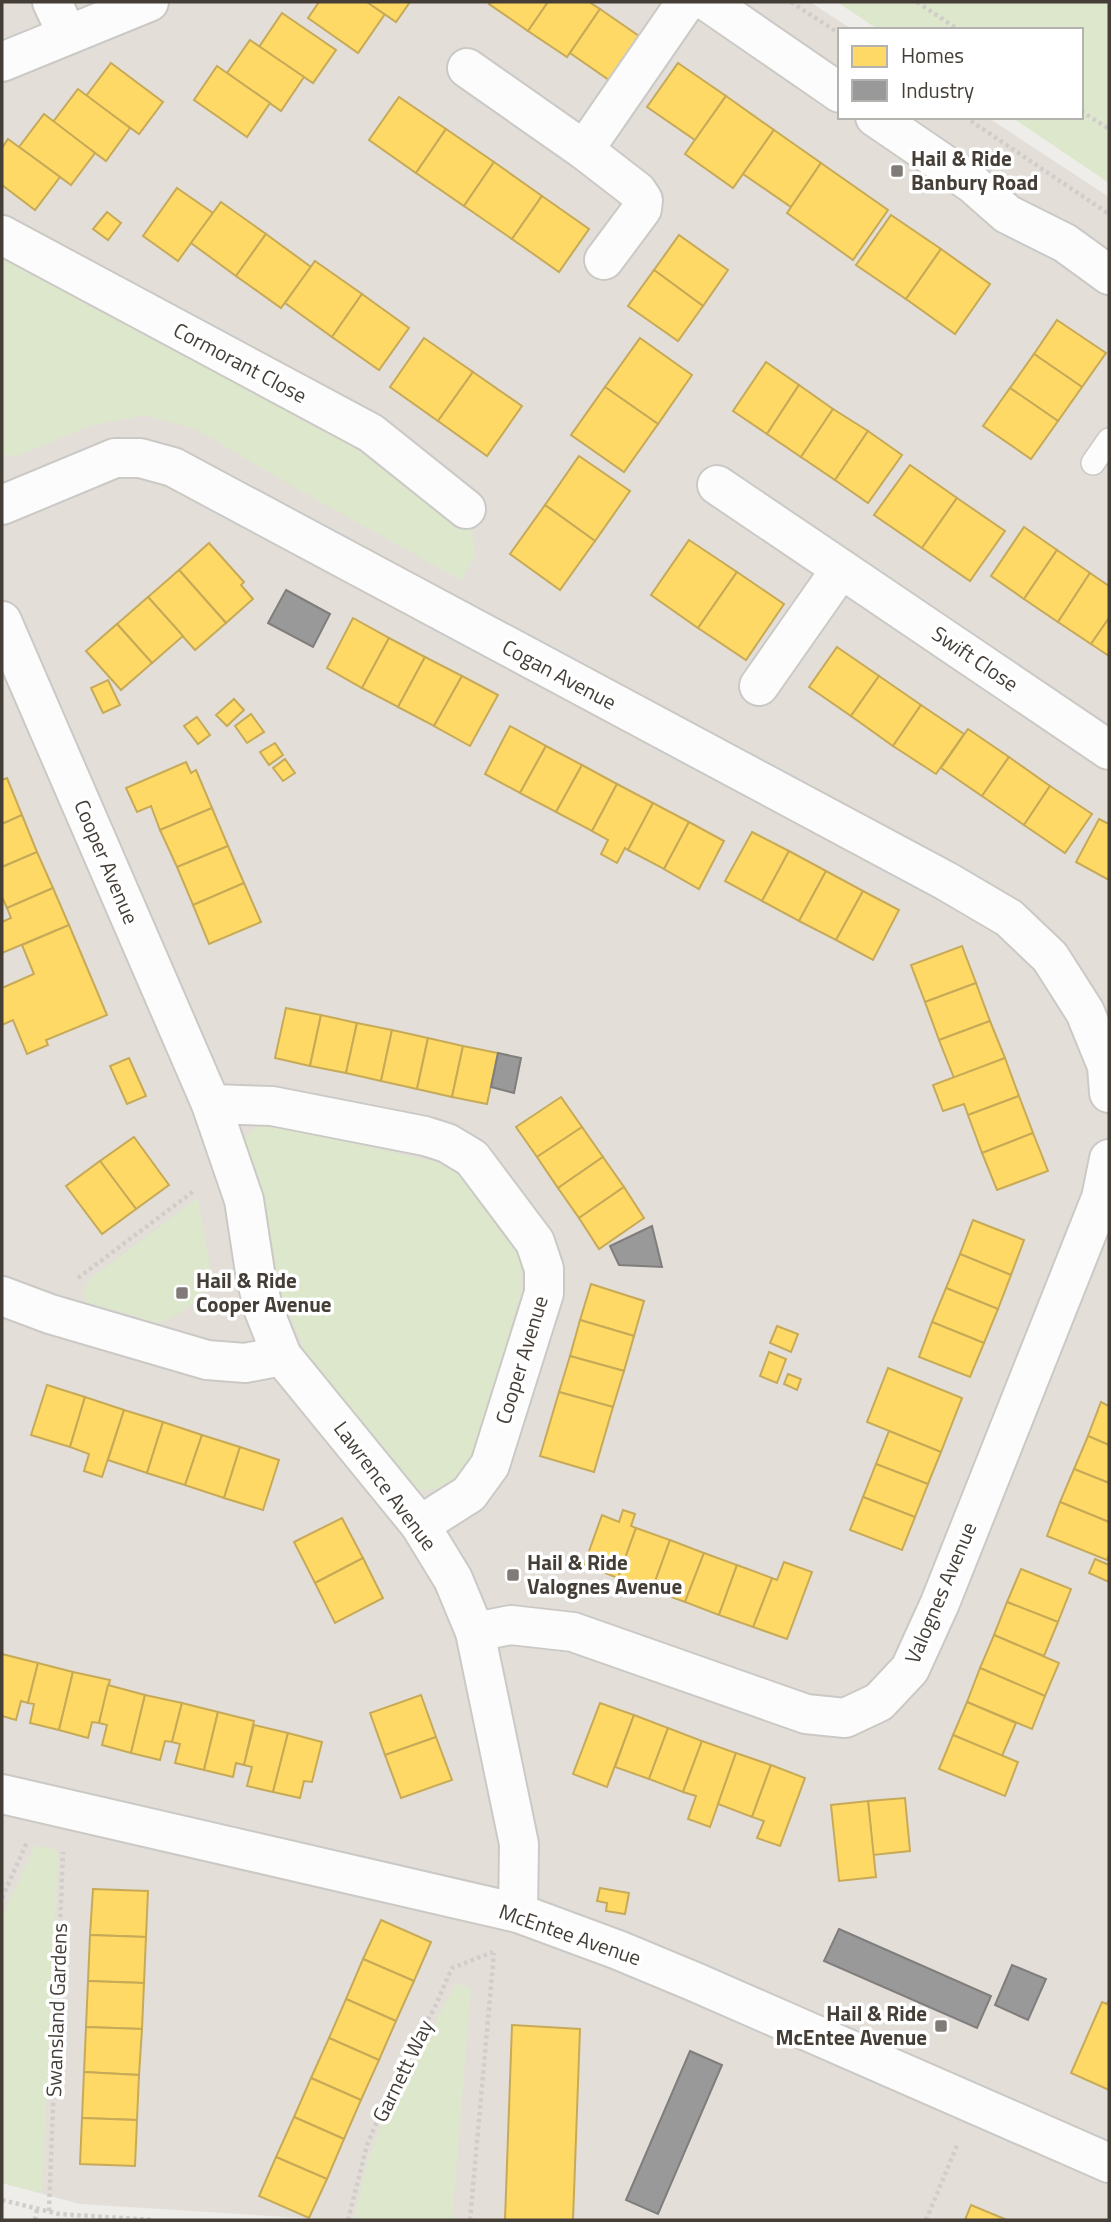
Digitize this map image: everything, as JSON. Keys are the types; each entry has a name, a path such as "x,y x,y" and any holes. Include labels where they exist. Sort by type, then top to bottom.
{"street":[{"path":"2,62 60,18 149,2"},
{"path":"584,150 686,2"},
{"path":"708,2 838,92"},
{"path":"467,68 584,150 637,191 643,200 642,209 604,260"},
{"path":"878,119 973,184 1007,214 1065,243 1109,275"},
{"name":"Cormorant Close","path":"2,235 371,433 466,509"},
{"name":"Cogan Avenue","path":"2,505 115,457 140,458 173,467 946,881 1009,918 1050,957 1085,1012 1107,1066 1109,1093"},
{"name":"Swift Close","path":"717,485 1109,750"},
{"path":"759,686 841,569"},
{"name":"Cooper Avenue","path":"2,621 211,1104 244,1200 255,1272 264,1308 282,1356"},
{"name":"Cooper Avenue","path":"211,1104 272,1106 425,1136 447,1143 472,1158 535,1242 544,1269 544,1293 490,1465 469,1494 420,1525"},
{"name":"Valognes Avenue","path":"475,1632 511,1625 573,1632 806,1714 845,1718 878,1702 911,1669 940,1603 1101,1198 1109,1158"},
{"path":"2,1296 50,1314 207,1360 246,1363 282,1356"},
{"name":"Lawrence Avenue","path":"282,1356 420,1525 453,1579 475,1632 519,1844 507,1927"},
{"name":"McEntee Avenue","path":"2,1794 507,1927 618,1950 1109,2163"}],"lane":[{"path":"1093,463 1109,439"}],"path":[{"path":"791,2 838,33"},
{"path":"917,2 956,28"},
{"path":"1083,112 1109,129"},
{"path":"968,119 1109,214"},
{"path":"50,1314 70,1284 232,1163"},
{"path":"2,1898 26,1845 55,1806"},
{"name":"Swansland Gardens","path":"49,2211 63,1852 55,1806"},
{"path":"470,2220 494,1952 507,1927"},
{"name":"Garnett Way","path":"348,2220 367,2145 396,2076 434,2009 452,1968 494,1952"},
{"path":"926,2220 975,2104"},
{"path":"2,2200 59,2214 154,2220"},
{"path":"35,2220 37,2209"}],"shaded area":[{"path":"2,2 810,2 850,28 838,28 838,119 990,119 1109,197 1109,2220 334,2220 80,2204 2,2183"}],"green space":[{"path":"837,2 1109,2 1109,183 1014,119 1083,119 1083,28 876,28"},
{"path":"2,235 466,509 476,554 461,580 196,429 144,415 89,426 15,457 2,453"},
{"path":"260,1122 448,1165 467,1178 520,1251 522,1289 470,1469 457,1486 418,1491 305,1351 280,1294 244,1139"},
{"path":"198,1198 211,1272 202,1297 172,1318 159,1323 86,1302 83,1292 89,1280"},
{"path":"35,1846 58,1850 42,2193 2,2183 2,1917"},
{"path":"456,1984 471,1988 452,2220 354,2220 366,2166 386,2112"}],"building: Homes":[{"path":"319,2 367,2 385,14 358,53 308,18"},
{"path":"367,2 410,2 396,22"},
{"path":"548,2 528,31 489,4"},
{"path":"548,2 589,2 600,9 567,57 528,31"},
{"path":"600,9 639,36 609,80 570,53"},
{"path":"282,13 336,50 313,83 259,47"},
{"path":"250,40 304,77 281,111 227,73"},
{"path":"111,63 163,102 139,134 86,96"},
{"path":"678,63 726,96 695,140 647,107"},
{"path":"217,66 270,103 247,137 194,100"},
{"path":"78,89 130,128 106,161 53,122"},
{"path":"726,96 774,130 733,188 685,154"},
{"path":"399,97 446,129 416,173 369,140"},
{"path":"44,114 95,153 71,185 19,147"},
{"path":"446,129 494,162 464,206 416,173"},
{"path":"774,130 821,163 791,207 743,174"},
{"path":"8,139 60,177 35,210 2,185 2,148"},
{"path":"494,162 542,196 512,239 464,206"},
{"path":"821,163 888,210 853,260 787,213"},
{"path":"177,188 213,213 178,261 143,236"},
{"path":"542,196 589,229 559,272 512,239"},
{"path":"221,202 266,234 236,276 191,243"},
{"path":"107,212 121,223 108,240 93,229"},
{"path":"891,215 941,249 906,299 856,265"},
{"path":"266,234 311,267 281,308 236,276"},
{"path":"679,235 728,270 703,306 654,270"},
{"path":"941,249 990,284 955,334 906,299"},
{"path":"315,261 362,294 332,337 285,303"},
{"path":"654,270 703,306 678,341 628,306"},
{"path":"362,294 409,328 379,370 332,337"},
{"path":"1057,320 1106,353 1082,387 1034,354"},
{"path":"424,338 473,372 438,421 390,387"},
{"path":"640,338 692,375 658,424 605,387"},
{"path":"1034,354 1082,387 1058,421 1010,388"},
{"path":"766,362 799,385 767,434 733,411"},
{"path":"473,372 522,406 487,456 438,421"},
{"path":"799,385 833,409 801,457 767,434"},
{"path":"605,387 658,424 624,472 571,435"},
{"path":"1010,388 1058,421 1031,459 983,426"},
{"path":"833,409 868,431 835,480 801,457"},
{"path":"868,431 902,455 868,503 835,480"},
{"path":"579,456 630,491 595,541 545,505"},
{"path":"910,465 957,498 922,548 874,515"},
{"path":"957,498 1005,531 970,581 922,548"},
{"path":"545,505 595,541 560,590 510,554"},
{"path":"1024,527 1057,550 1024,599 991,576"},
{"path":"689,540 737,572 698,628 651,595"},
{"path":"209,543 244,582 241,585 253,599 226,623 179,570"},
{"path":"1057,550 1090,573 1058,622 1024,599"},
{"path":"179,570 226,623 195,650 148,597"},
{"path":"737,572 784,604 746,660 698,628"},
{"path":"1090,573 1109,586 1109,618 1091,644 1058,622"},
{"path":"148,597 183,636 152,663 117,624"},
{"path":"353,618 389,638 362,688 327,668"},
{"path":"1109,618 1109,656 1091,644"},
{"path":"117,624 152,663 121,690 86,651"},
{"path":"389,638 425,657 398,707 362,688"},
{"path":"837,647 879,676 851,716 809,687"},
{"path":"425,657 462,676 434,726 398,707"},
{"path":"462,676 498,695 470,746 434,726"},
{"path":"879,676 921,705 893,746 851,716"},
{"path":"108,680 120,705 103,713 91,688"},
{"path":"234,699 244,710 227,726 216,715"},
{"path":"921,705 964,734 936,774 893,746"},
{"path":"251,714 264,732 247,743 235,726"},
{"path":"197,717 210,735 198,744 184,726"},
{"path":"510,726 546,746 520,793 485,774"},
{"path":"968,729 1009,757 982,796 941,768"},
{"path":"275,743 283,755 269,765 260,752"},
{"path":"546,746 582,765 556,812 520,793"},
{"path":"1009,757 1050,786 1024,825 982,796"},
{"path":"285,759 295,773 283,781 273,768"},
{"path":"186,762 191,773 196,770 212,808 160,830 151,806 137,812 126,788"},
{"path":"582,765 617,784 592,831 556,812"},
{"path":"7,778 22,815 2,824 2,780"},
{"path":"617,784 653,803 628,850 625,848 617,863 601,854 608,840 592,831"},
{"path":"1050,786 1092,814 1065,853 1024,825"},
{"path":"653,803 689,822 664,869 628,850"},
{"path":"212,808 228,846 177,867 160,830"},
{"path":"22,815 37,852 2,867 2,824"},
{"path":"1099,819 1109,824 1109,880 1076,862"},
{"path":"689,822 724,841 699,889 664,869"},
{"path":"752,832 789,851 762,901 725,881"},
{"path":"228,846 244,883 193,905 177,867"},
{"path":"789,851 826,871 799,921 762,901"},
{"path":"37,852 53,888 7,908 2,897 2,867"},
{"path":"826,871 863,891 836,940 799,921"},
{"path":"244,883 261,922 209,944 193,905"},
{"path":"53,888 69,925 2,953 2,922 11,918 7,908"},
{"path":"863,891 899,910 873,960 836,940"},
{"path":"69,925 107,1015 46,1040 48,1045 27,1054 13,1020 2,1025 2,988 34,974 22,945"},
{"path":"962,946 976,983 925,1002 911,965"},
{"path":"976,983 990,1021 939,1040 925,1002"},
{"path":"286,1008 321,1015 310,1066 275,1058"},
{"path":"321,1015 357,1023 346,1073 310,1066"},
{"path":"990,1021 1005,1058 954,1078 939,1040"},
{"path":"357,1023 392,1030 381,1081 346,1073"},
{"path":"392,1030 428,1038 417,1089 381,1081"},
{"path":"428,1038 463,1046 452,1097 417,1089"},
{"path":"463,1046 498,1053 487,1104 452,1097"},
{"path":"129,1058 146,1096 127,1104 110,1066"},
{"path":"1005,1058 1019,1096 968,1115 964,1104 943,1111 933,1085"},
{"path":"1019,1096 1033,1133 982,1153 968,1115"},
{"path":"561,1097 582,1127 537,1157 516,1127"},
{"path":"582,1127 603,1157 558,1188 537,1157"},
{"path":"1033,1133 1048,1171 997,1190 982,1153"},
{"path":"134,1137 169,1185 136,1209 100,1161"},
{"path":"603,1157 624,1187 579,1218 558,1188"},
{"path":"100,1161 136,1209 102,1234 66,1186"},
{"path":"624,1187 644,1218 599,1249 579,1218"},
{"path":"973,1220 1024,1240 1011,1275 960,1254"},
{"path":"960,1254 1011,1275 998,1309 946,1288"},
{"path":"591,1284 644,1301 634,1336 580,1320"},
{"path":"946,1288 998,1309 984,1343 932,1322"},
{"path":"580,1320 634,1336 624,1371 570,1356"},
{"path":"932,1322 984,1343 970,1377 919,1357"},
{"path":"777,1326 798,1334 791,1352 770,1343"},
{"path":"769,1352 786,1359 777,1383 760,1376"},
{"path":"570,1356 624,1371 613,1407 559,1392"},
{"path":"888,1368 962,1398 941,1452 867,1422"},
{"path":"788,1374 801,1379 797,1390 784,1384"},
{"path":"47,1385 85,1397 70,1447 31,1435"},
{"path":"559,1392 613,1407 594,1472 540,1456"},
{"path":"85,1397 124,1410 102,1477 84,1471 89,1454 70,1447"},
{"path":"1101,1402 1109,1406 1109,1445 1088,1436"},
{"path":"124,1410 163,1422 147,1473 108,1460"},
{"path":"163,1422 202,1435 185,1485 147,1473"},
{"path":"889,1431 941,1452 928,1484 876,1464"},
{"path":"202,1435 240,1447 224,1498 185,1485"},
{"path":"1088,1436 1109,1445 1109,1483 1074,1469"},
{"path":"240,1447 279,1460 263,1510 224,1498"},
{"path":"876,1464 928,1484 915,1517 863,1497"},
{"path":"1074,1469 1109,1483 1109,1522 1060,1502"},
{"path":"863,1497 915,1517 902,1550 850,1530"},
{"path":"1060,1502 1109,1522 1107,1560 1047,1536"},
{"path":"623,1510 635,1514 631,1526 636,1528 618,1578 584,1565 602,1515 619,1522"},
{"path":"342,1518 363,1558 315,1583 294,1542"},
{"path":"636,1528 670,1540 652,1590 618,1578"},
{"path":"670,1540 704,1553 685,1602 652,1590"},
{"path":"704,1553 737,1565 719,1615 685,1602"},
{"path":"363,1558 383,1598 335,1623 315,1583"},
{"path":"1095,1559 1109,1565 1109,1582 1089,1573"},
{"path":"784,1562 812,1572 787,1639 753,1627 772,1578 777,1580"},
{"path":"737,1565 772,1578 753,1627 719,1615"},
{"path":"1021,1569 1071,1589 1058,1622 1007,1602"},
{"path":"1007,1602 1058,1622 1044,1656 994,1635"},
{"path":"994,1635 1059,1663 1045,1696 980,1668"},
{"path":"2,1654 38,1663 28,1703 21,1701 16,1720 2,1716"},
{"path":"38,1663 73,1672 59,1730 30,1723 34,1704 28,1703"},
{"path":"980,1668 1045,1696 1032,1729 967,1702"},
{"path":"73,1672 110,1680 99,1723 92,1722 88,1738 59,1730"},
{"path":"108,1685 145,1695 131,1753 102,1745 107,1725 99,1723"},
{"path":"145,1695 182,1703 172,1742 165,1741 160,1760 131,1753"},
{"path":"421,1695 436,1737 385,1755 370,1713"},
{"path":"967,1702 1016,1723 1002,1756 953,1735"},
{"path":"182,1703 218,1712 204,1770 175,1763 180,1744 172,1742"},
{"path":"600,1703 634,1715 607,1787 573,1774"},
{"path":"218,1712 254,1721 244,1765 236,1763 233,1777 204,1770"},
{"path":"634,1715 668,1728 649,1779 615,1767"},
{"path":"254,1725 288,1733 273,1792 247,1786 252,1767 244,1765"},
{"path":"668,1728 702,1741 683,1792 649,1779"},
{"path":"288,1733 322,1742 312,1782 304,1781 300,1798 273,1792"},
{"path":"953,1735 1018,1762 1005,1796 939,1769"},
{"path":"436,1737 452,1780 401,1798 385,1755"},
{"path":"702,1741 736,1753 710,1827 688,1819 696,1796 683,1792"},
{"path":"736,1753 771,1765 752,1817 718,1804"},
{"path":"771,1765 805,1778 780,1846 757,1838 764,1821 752,1817"},
{"path":"905,1798 910,1851 873,1855 868,1801"},
{"path":"868,1801 876,1877 839,1881 831,1805"},
{"path":"600,1888 629,1893 625,1914 606,1911 607,1903 597,1901"},
{"path":"93,1889 148,1891 146,1937 90,1935"},
{"path":"381,1920 431,1942 414,1981 363,1959"},
{"path":"90,1935 146,1937 144,1983 88,1981"},
{"path":"363,1959 414,1981 396,2021 346,1999"},
{"path":"88,1981 144,1983 142,2029 86,2027"},
{"path":"346,1999 396,2021 379,2060 329,2038"},
{"path":"1109,2000 1109,2090 1071,2073 1102,2002 1107,2004"},
{"path":"512,2025 580,2029 573,2220 505,2220"},
{"path":"86,2027 142,2029 139,2075 84,2072"},
{"path":"329,2038 379,2060 361,2100 311,2078"},
{"path":"84,2072 139,2075 137,2120 82,2118"},
{"path":"311,2078 361,2100 344,2139 294,2117"},
{"path":"294,2117 344,2139 327,2179 276,2157"},
{"path":"82,2118 137,2120 135,2166 80,2164"},
{"path":"276,2157 327,2179 309,2218 259,2196"},
{"path":"971,2205 1007,2220 965,2220"}],"building: Industry":[{"path":"286,590 330,614 313,647 268,623"},
{"path":"498,1053 521,1058 514,1093 491,1087"},
{"path":"652,1226 662,1267 619,1265 610,1246"},
{"path":"839,1929 991,1996 977,2028 824,1961"},
{"path":"1012,1965 1046,1979 1028,2020 995,2005"},
{"path":"690,2051 722,2065 658,2214 626,2200"}],"place":[{"name":"Hail & Ride Banbury Road","path":"897,171"},
{"name":"Hail & Ride Cooper Avenue","path":"182,1293"},
{"name":"Hail & Ride Valognes Avenue","path":"513,1575"},
{"name":"Hail & Ride McEntee Avenue","path":"941,2026"}]}
